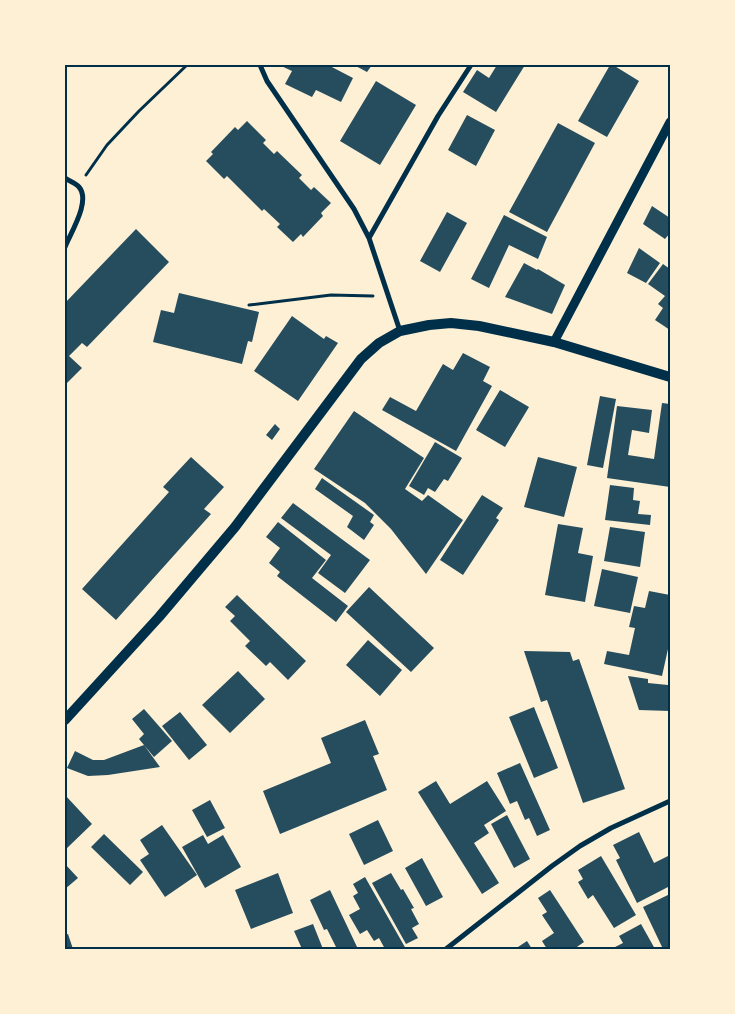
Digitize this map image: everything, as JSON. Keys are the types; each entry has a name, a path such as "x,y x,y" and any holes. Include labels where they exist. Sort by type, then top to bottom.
{"main road":[{"path":"65,720 159,617 235,527 362,360 379,343 400,331 451,323 479,326 554,342 670,377"}],"street":[{"path":"260,65 267,82 354,209 369,238 400,331"},
{"path":"369,238 438,116 471,65"},
{"path":"554,342 670,122"},
{"path":"65,178 78,186 84,195 82,209 65,247"},
{"path":"446,949 580,846 611,828 670,801"}],"path":[{"path":"78,186 107,145 187,65"},
{"path":"248,305 331,295 389,296"}],"building":[{"path":"279,65 328,65 353,78 341,102 316,90 312,97 285,84 292,71"},
{"path":"354,65 372,65 367,72"},
{"path":"497,65 525,65 496,112 463,92 477,70 489,78"},
{"path":"610,65 639,81 607,137 578,121"},
{"path":"376,81 416,105 380,165 340,141"},
{"path":"467,115 495,130 476,166 448,150"},
{"path":"247,121 266,140 263,143 274,154 277,151 302,175 299,178 311,190 314,187 331,203 321,213 323,216 303,237 301,234 293,242 277,227 280,224 264,209 262,211 227,176 224,179 206,161 213,154 211,152 235,127 238,130"},
{"path":"558,123 595,143 547,232 509,212"},
{"path":"652,206 670,218 670,233 665,239 643,224"},
{"path":"447,212 467,223 440,272 420,261"},
{"path":"504,215 547,237 538,259 509,245 489,288 471,279"},
{"path":"136,229 169,262 87,347 82,343 69,356 82,368 65,385 65,303"},
{"path":"639,248 660,263 646,283 627,273"},
{"path":"524,263 565,285 552,314 505,297"},
{"path":"663,264 670,269 670,330 655,320 663,308 658,304 665,296 648,284"},
{"path":"179,293 259,312 252,342 248,341 242,364 153,342 161,310 174,313"},
{"path":"292,316 324,339 326,336 338,343 298,401 254,371"},
{"path":"463,353 490,367 483,381 492,386 456,451 382,410 390,397 416,411 443,364 453,370"},
{"path":"500,390 529,407 505,447 476,430"},
{"path":"600,396 616,399 603,468 587,465"},
{"path":"662,403 670,404 670,487 607,478 617,406 652,410 649,433 632,430 628,455 654,459"},
{"path":"354,411 424,458 405,489 422,501 428,495 463,520 426,574 391,529 365,503 314,469"},
{"path":"275,424 280,429 272,440 266,435"},
{"path":"435,442 462,458 448,481 444,479 435,492 428,488 424,495 409,486"},
{"path":"191,457 224,487 204,509 211,514 116,620 82,589 169,492 163,487"},
{"path":"538,457 577,467 564,517 524,507"},
{"path":"322,478 374,515 370,522 374,525 364,540 347,527 353,516 315,489"},
{"path":"610,485 634,488 633,500 640,501 638,514 651,515 650,525 605,520"},
{"path":"482,495 503,508 496,518 499,520 463,575 440,560"},
{"path":"293,503 370,560 345,593 318,573 331,555 281,518"},
{"path":"278,522 326,560 312,578 348,606 336,622 277,576 280,572 269,563 280,548 266,537"},
{"path":"558,524 583,528 578,553 593,556 585,602 545,595"},
{"path":"610,527 645,532 640,567 604,561"},
{"path":"602,569 638,577 630,613 594,606"},
{"path":"369,587 434,648 411,672 346,612"},
{"path":"649,591 670,595 670,640 662,676 604,664 607,651 629,655 635,628 629,627 634,606 645,608"},
{"path":"237,595 306,661 288,680 270,662 266,666 245,646 250,641 230,621 235,616 225,607"},
{"path":"368,640 402,670 380,696 346,665"},
{"path":"524,651 570,652 573,661 579,659 625,789 583,803 547,700 541,702"},
{"path":"238,671 265,699 230,733 202,705"},
{"path":"628,676 648,679 648,683 668,685 668,690 670,690 670,711 639,710"},
{"path":"534,707 558,768 534,778 509,717"},
{"path":"144,709 172,741 154,757 139,739 144,734 132,719"},
{"path":"180,712 207,745 189,760 162,726"},
{"path":"365,720 379,754 373,756 387,790 280,834 263,791 331,763 321,738"},
{"path":"144,745 160,767 88,776 67,768 75,751 93,760 104,760"},
{"path":"520,763 550,830 537,836 529,818 525,820 517,801 510,804 497,773"},
{"path":"436,781 450,804 487,781 506,811 484,825 489,833 474,843 499,883 482,894 418,792"},
{"path":"65,795 92,824 65,850"},
{"path":"210,800 225,828 207,837 192,810"},
{"path":"507,815 530,859 514,868 491,824"},
{"path":"378,820 393,851 364,865 349,834"},
{"path":"162,825 197,875 165,897 140,860 149,854 140,840"},
{"path":"639,832 654,863 670,855 670,886 637,903 616,860 620,858 613,845"},
{"path":"104,834 143,872 130,885 91,847"},
{"path":"203,835 208,844 223,835 241,867 205,888 182,847"},
{"path":"601,856 636,915 614,928 593,895 588,899 578,882 583,879 578,870"},
{"path":"422,858 443,897 426,906 405,868"},
{"path":"65,864 78,878 65,889"},
{"path":"278,873 293,913 251,929 235,890"},
{"path":"391,873 414,908 411,909 419,924 412,928 418,938 406,944 372,883"},
{"path":"365,877 406,949 385,949 379,938 374,941 367,930 360,934 349,915 360,909 353,896 358,893 353,884"},
{"path":"330,890 358,949 337,949 327,929 324,930 310,900"},
{"path":"550,890 584,942 574,949 547,949 542,941 554,933 542,915 547,912 538,898"},
{"path":"670,894 670,947 663,949 643,907"},
{"path":"313,924 323,949 302,949 294,931"},
{"path":"641,924 655,949 611,949 623,943 619,936"},
{"path":"68,934 73,949 65,949 65,935"},
{"path":"527,941 532,949 515,949"}]}
